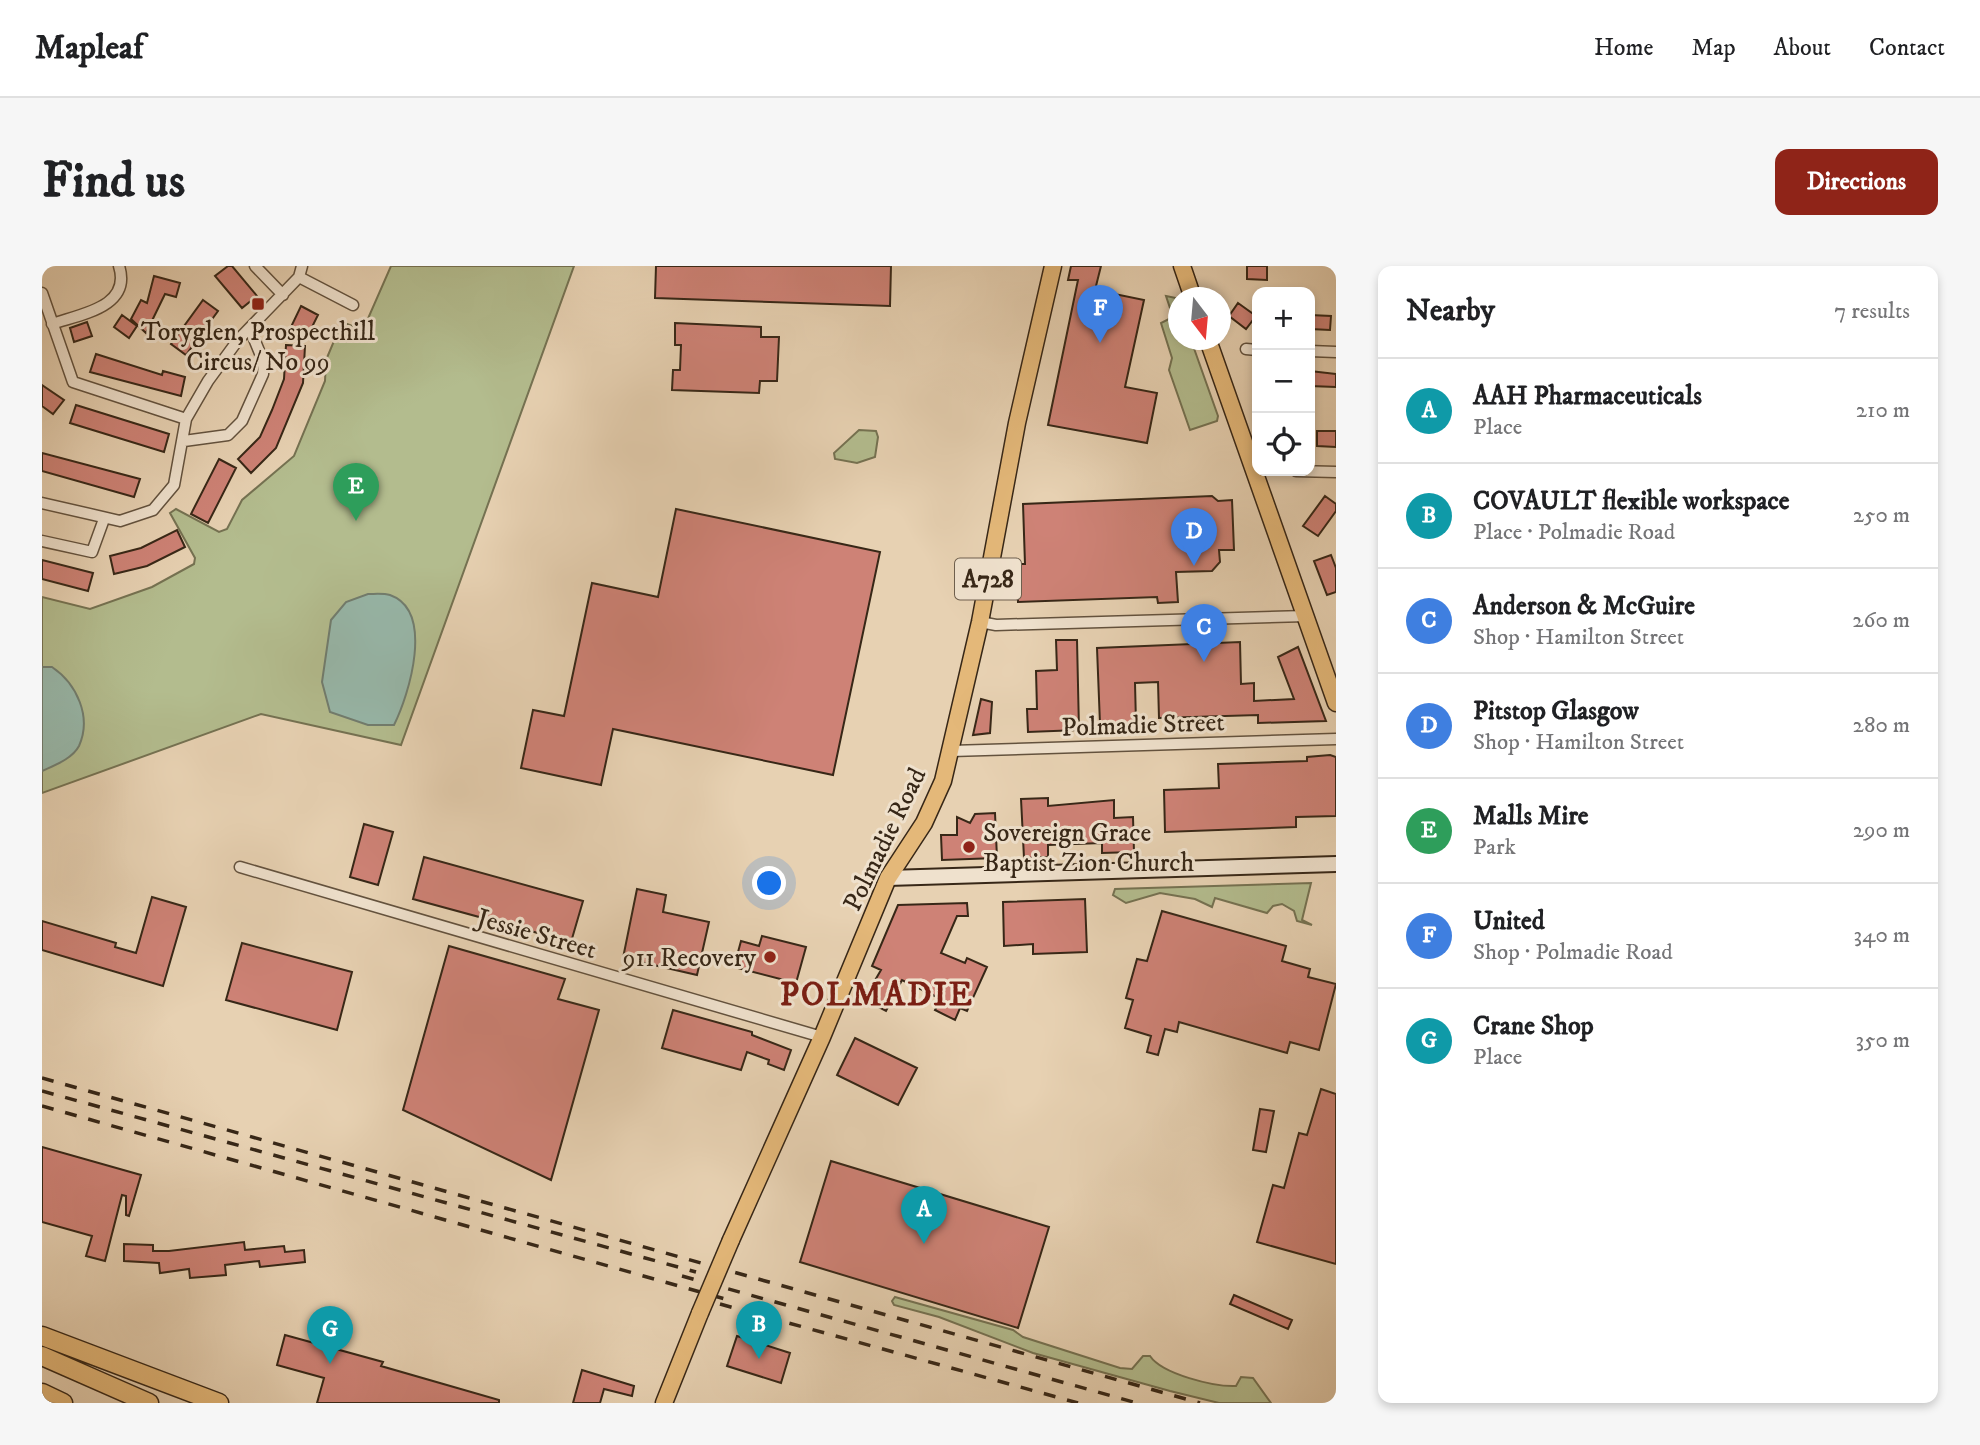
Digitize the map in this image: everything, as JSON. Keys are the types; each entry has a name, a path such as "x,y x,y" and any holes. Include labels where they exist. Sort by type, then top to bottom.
{"highway":[{"path":"42,1336 219,1403"},
{"path":"42,1356 149,1403"},
{"path":"42,1393 63,1403"}],"main road":[{"name":"Polmadie Road","path":"664,1403 699,1313 822,1037 888,878 935,802 951,751 981,622 1017,423 1053,266"},
{"path":"1182,266 1189,287"},
{"path":"1212,350 1307,616 1331,675 1336,703"},
{"path":"888,878 1336,864"}],"street":[{"path":"52,324 113,301 121,290 123,277 119,266"},
{"path":"255,266 283,295"},
{"path":"42,503 120,521 153,510 174,485 186,419 208,381 238,340 299,277 302,266"},
{"path":"299,277 353,305"},
{"path":"42,293 73,382 186,419"},
{"path":"184,441 228,435 242,421 263,374 264,363 250,329"},
{"path":"1315,351 1336,352"},
{"path":"1315,471 1336,472"},
{"path":"42,541 92,552 104,519"},
{"path":"981,622 1307,616"},
{"name":"Polmadie Street","path":"951,751 1336,739"},
{"name":"Jessie Street","path":"240,867 822,1037"}],"green space":[{"path":"391,266 574,266 401,745 261,714 42,793 42,597 90,609 152,587 194,564 195,558 170,513 176,509 219,532 227,529 242,500 294,456 325,381 326,360 342,322 363,330"},
{"path":"1168,320 1168,345 1161,323"},
{"path":"1169,350 1195,350 1218,416 1217,421 1190,430 1169,370 1172,358"},
{"path":"859,430 876,431 878,437 875,457 857,463 835,459 834,453"},
{"path":"1311,883 1302,920 1312,925 1297,921 1294,911 1282,904 1273,906 1267,913 1215,898 1212,907 1195,899 1160,893 1126,903 1113,895 1115,889"},
{"path":"895,1297 1013,1330 1023,1337 1120,1368 1132,1369 1143,1356 1150,1356 1177,1374 1202,1382 1236,1386 1241,1377 1253,1378 1271,1403 1219,1403 1033,1353 939,1317 894,1305 892,1301"}],"shaded area":[{"path":"368,594 390,595 404,604 412,618 415,635 411,675 394,725 368,725 330,712 322,682 331,620 346,602"},
{"path":"42,667 52,667 69,682 80,702 84,724 83,735 76,751 42,771"}],"building":[{"path":"232,266 257,296 242,308 215,276"},
{"path":"656,266 891,266 890,306 655,298"},
{"path":"1071,266 1101,266 1095,290 1144,300 1125,387 1157,393 1147,443 1048,425 1078,280 1068,280"},
{"path":"1247,266 1267,266 1267,280 1247,279"},
{"path":"154,276 180,283 176,297 165,294 146,333 131,319 141,300 147,303"},
{"path":"203,300 218,311 186,355 171,344"},
{"path":"1238,303 1252,313 1252,321 1246,329 1231,318"},
{"path":"301,306 318,315 307,337 290,329"},
{"path":"122,315 137,326 129,338 114,327"},
{"path":"1315,315 1331,316 1330,330 1315,329"},
{"path":"87,322 92,336 74,342 70,328"},
{"path":"675,323 761,327 761,337 779,337 777,381 760,381 759,393 672,390 673,370 680,370 681,345 675,345"},
{"path":"286,345 305,346 303,383 276,448 251,473 238,459 260,437 272,410 284,379"},
{"path":"96,354 162,375 163,371 185,377 181,396 90,372"},
{"path":"1315,372 1336,374 1336,387 1315,386"},
{"path":"42,385 64,400 53,414 42,406"},
{"path":"76,405 169,434 164,452 70,423"},
{"path":"1317,431 1336,431 1336,447 1317,446"},
{"path":"42,453 140,479 134,497 42,471"},
{"path":"219,459 236,468 208,523 191,514"},
{"path":"1212,496 1218,501 1232,500 1234,550 1219,550 1220,562 1212,571 1176,572 1178,602 1158,603 1157,597 1018,602 1017,564 1025,564 1023,504"},
{"path":"1325,496 1336,504 1336,511 1318,536 1303,526"},
{"path":"676,509 880,552 833,775 613,729 601,785 521,768 533,710 564,716 592,583 658,597"},
{"path":"177,530 185,547 147,566 114,574 110,556 141,548"},
{"path":"1331,555 1336,568 1336,592 1327,595 1314,561"},
{"path":"42,560 93,573 88,591 42,579"},
{"path":"1056,640 1077,640 1079,730 1028,732 1027,709 1037,709 1036,671 1057,670"},
{"path":"1240,642 1241,684 1254,683 1254,701 1294,699 1278,657 1298,647 1326,721 1258,723 1258,715 1159,718 1158,682 1135,683 1136,723 1100,724 1097,648"},
{"path":"981,699 992,702 990,733 973,735"},
{"path":"1307,757 1336,757 1336,816 1296,817 1296,827 1165,832 1164,790 1219,788 1218,764 1307,761"},
{"path":"1048,798 1048,806 1114,800 1114,818 1133,817 1134,852 1102,853 1102,843 1048,845 1048,857 1024,858 1021,799"},
{"name":"Sovereign Grace Baptist Zion Church","path":"995,813 997,858 942,860 941,835 957,835 957,817 970,823 975,814"},
{"path":"364,824 393,832 378,885 350,877"},
{"path":"424,857 583,901 571,942 413,899"},
{"path":"637,889 666,895 663,912 709,922 697,975 623,958"},
{"path":"152,897 186,907 163,986 42,950 42,921 116,943 115,947 136,953"},
{"path":"1085,899 1087,952 1033,954 1033,944 1004,946 1003,902"},
{"path":"967,903 968,916 957,916 941,953 965,963 967,958 987,967 967,1011 960,1008 955,1020 935,1010 941,999 902,980 886,1011 869,1002 875,992 870,989 881,970 872,966 898,905"},
{"path":"1162,911 1286,946 1282,961 1310,969 1308,977 1336,984 1319,1050 1290,1042 1287,1053 1179,1022 1177,1032 1165,1029 1158,1055 1147,1052 1151,1036 1125,1028 1133,1000 1126,998 1137,959 1147,961"},
{"name":"911 Recovery","path":"762,936 806,947 796,983 734,967 741,941 759,946"},
{"path":"242,943 352,972 337,1030 226,1000"},
{"path":"449,946 565,979 558,999 599,1010 551,1180 403,1110"},
{"path":"673,1010 752,1032 752,1035 791,1050 784,1070 768,1064 769,1060 747,1052 741,1070 662,1048"},
{"path":"855,1038 917,1068 898,1105 837,1075"},
{"path":"1321,1089 1336,1094 1336,1264 1257,1242 1273,1185 1284,1188 1299,1133 1307,1135"},
{"path":"1260,1109 1274,1111 1266,1152 1253,1150"},
{"path":"42,1147 141,1175 129,1216 126,1215 126,1196 122,1195 105,1261 86,1256 92,1236 42,1222"},
{"path":"831,1161 1049,1227 1018,1328 800,1262"},
{"path":"244,1242 245,1250 284,1246 285,1252 304,1250 305,1262 260,1267 259,1261 225,1265 226,1275 190,1278 189,1269 160,1273 159,1263 124,1261 124,1244 153,1245 153,1251 169,1251"},
{"path":"1234,1295 1292,1320 1288,1329 1230,1304"},
{"path":"285,1335 383,1362 381,1366 499,1400 499,1403 317,1403 324,1378 277,1365"},
{"path":"737,1336 790,1353 781,1383 727,1366"},
{"path":"582,1370 634,1386 632,1396 604,1389 600,1403 573,1403"}],"railway":[{"path":"42,1078 1200,1403"},
{"path":"42,1091 696,1272"},
{"path":"42,1106 732,1301"},
{"path":"682,1276 1137,1403"},
{"path":"720,1304 1078,1403"}],"place":[{"name":"Toryglen, Prospecthill Circus/ No 99","path":"258,304"},
{"name":"United","path":"1100,343"},
{"name":"Malls Mire","path":"356,521"},
{"name":"Pitstop Glasgow","path":"1194,566"},
{"name":"Anderson & McGuire","path":"1204,662"},
{"name":"Sovereign Grace Baptist Zion Church","path":"969,847"},
{"name":"911 Recovery","path":"770,957"},
{"name":"AAH Pharmaceuticals","path":"924,1244"},
{"name":"COVAULT flexible workspace","path":"759,1359"},
{"name":"Crane Shop","path":"330,1364"}],"district":[{"name":"POLMADIE","path":"877,993"}]}
